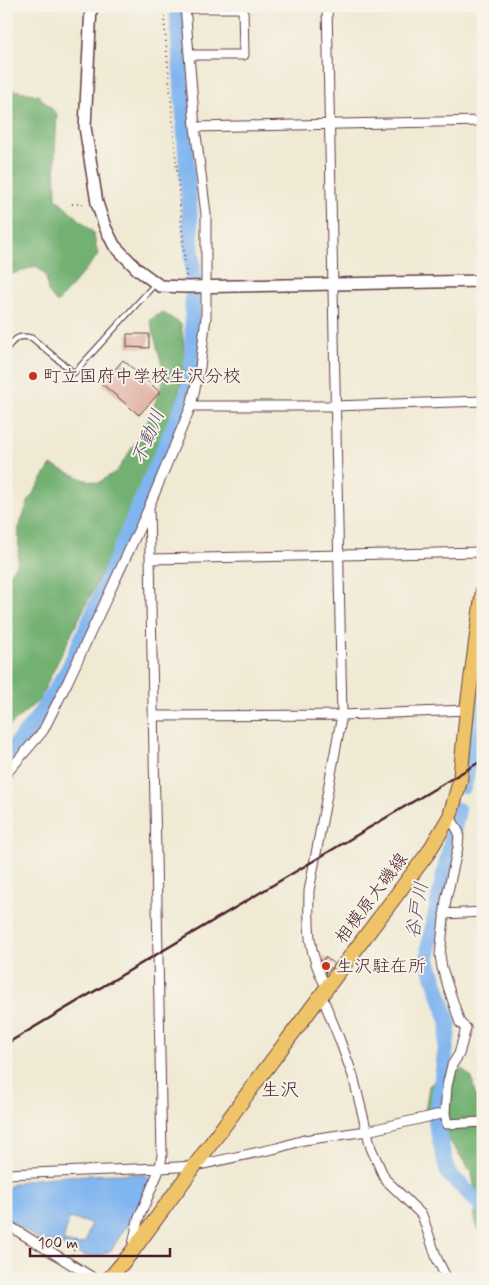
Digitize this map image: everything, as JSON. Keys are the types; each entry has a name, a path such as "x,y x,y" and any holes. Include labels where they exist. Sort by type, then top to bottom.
{"main road":[{"name":"相模原大磯線","path":"110,1278 428,853 451,819 460,781 466,710 479,645 483,590"}],"street":[{"path":"91,6 85,127 97,203 105,227 114,245 137,269 160,286 206,287 483,281"},
{"path":"327,6 342,715 309,891 310,943 316,967 353,1076 372,1148 385,1180 422,1215 437,1259 447,1279"},
{"path":"6,774 43,730 68,682 149,505 191,406 203,346 206,316 206,214 194,127 185,7 243,8 244,55 189,55"},
{"path":"194,127 483,121"},
{"path":"191,406 334,406 483,401"},
{"path":"131,1252 138,1220 160,1168 162,1155 149,505"},
{"path":"150,559 483,552"},
{"path":"154,716 342,715 466,710"},
{"path":"451,819 459,833 458,846 444,914 440,955 442,968 460,1023 466,1028 459,1054 452,1065 443,1114 447,1124 483,1122"},
{"path":"444,914 483,912"},
{"path":"6,1181 10,1174 194,1166 277,1148 304,1140 367,1131 443,1114"},
{"path":"6,1224 95,1279"}],"lane":[{"path":"6,349 15,339 24,336 32,338 74,373 156,283"}],"path":[{"path":"162,6 187,287"},
{"path":"72,204 97,203"},
{"path":"71,1260 77,1236"}],"green space":[{"path":"14,90 38,95 57,114 55,153 56,198 93,232 98,255 57,303 48,292 46,276 36,266 6,276 6,91"},
{"path":"162,312 181,324 186,363 173,415 119,537 39,700 6,729 6,578 18,562 19,527 29,500 51,465 83,479 98,483 117,471 148,421 165,376 150,320"},
{"path":"462,1069 472,1078 483,1134 483,1236 474,1221 476,1198 472,1173 451,1143 431,1124 425,1112 429,1086 436,1079"}],"water":[{"path":"146,1175 150,1180 136,1220 131,1219 111,1250 100,1256 85,1256 51,1241 43,1242 6,1218 5,1202 7,1190 16,1183 48,1178","holes":["69,1218 91,1223 86,1241 80,1245 63,1242"]}],"building":[{"path":"127,334 149,334 149,348 127,347"},
{"path":"123,360 160,392 139,415 102,384"},
{"name":"生沢駐在所","path":"325,957 334,964 326,973 322,962"}],"waterway":[{"name":"不動川","path":"6,756 36,720 69,668 186,398 192,376 193,269 177,6"},
{"name":"谷戸川","path":"464,786 472,750 482,665"},
{"name":"谷戸川","path":"458,810 429,945 428,960 449,1024 436,1123 448,1173 483,1207"}],"railway":[{"path":"6,1044 483,760"}],"place":[{"name":"町立国府中学校生沢分校","path":"33,376"},
{"name":"生沢駐在所","path":"326,966"}],"district":[{"name":"生沢","path":"280,1089"}]}
